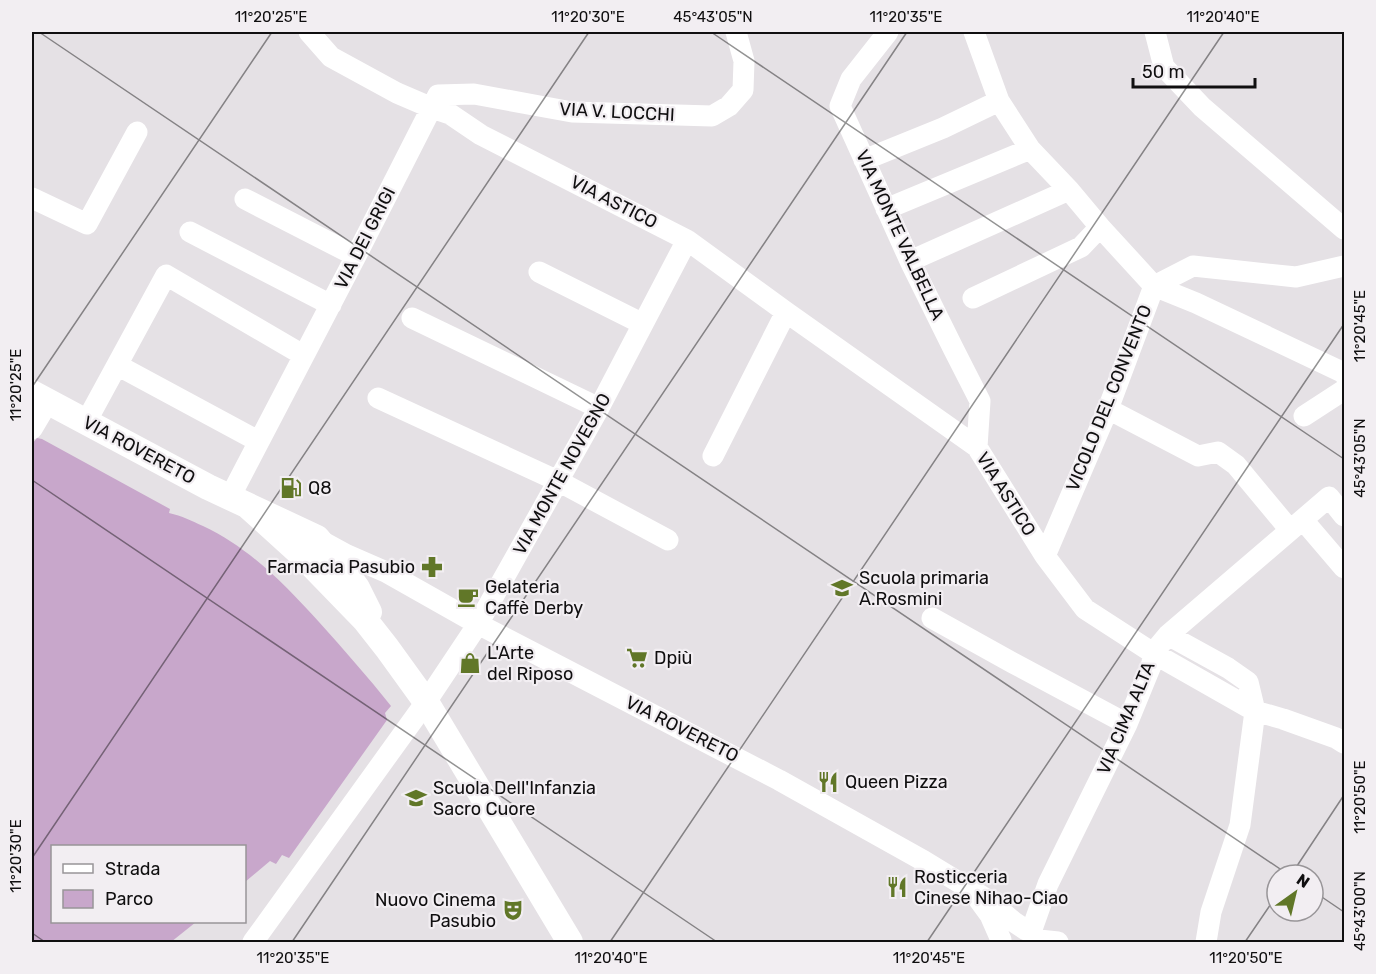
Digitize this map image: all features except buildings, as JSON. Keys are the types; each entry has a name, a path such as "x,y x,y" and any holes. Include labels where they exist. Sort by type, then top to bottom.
{"main road":[{"name":"VIA ROVERETO","path":"40,398 239,502 307,541"},
{"path":"307,541 363,576 387,648"},
{"path":"307,541 426,702 570,942"}],"street":[{"path":"309,32 331,57 397,93 432,108"},
{"name":"VIA V. LOCCHI","path":"432,108 438,95 474,94 572,112 712,116 729,106 743,90 744,61 736,32"},
{"name":"VIA MONTE VALBELLA","path":"888,32 851,79 840,106 910,261 980,401 977,447"},
{"path":"975,32 999,101 1030,149 1154,286 1196,303 1344,374"},
{"path":"1155,32 1164,67 1202,107 1344,229"},
{"path":"864,159 943,128 999,101"},
{"name":"VIA ASTICO","path":"432,108 450,114 481,135 687,240 977,447 1045,556"},
{"name":"VIA DEI GRIGI","path":"239,502 258,441 432,108"},
{"path":"32,198 87,224 137,132"},
{"path":"886,209 1030,149"},
{"path":"910,261 1069,190"},
{"path":"245,200 356,256"},
{"path":"973,298 1082,247 1100,227"},
{"path":"190,232 331,305"},
{"name":"VIA MONTE NOVEGNO","path":"253,942 426,702 478,624 599,408 687,240"},
{"name":"VICOLO DEL CONVENTO","path":"1045,556 1108,409 1154,286 1193,266 1296,277 1344,266"},
{"path":"539,272 643,324"},
{"path":"86,422 166,275 303,355"},
{"path":"713,456 786,312"},
{"path":"412,318 599,408"},
{"path":"117,365 258,441"},
{"path":"1304,416 1344,390"},
{"path":"32,429 40,398"},
{"path":"378,398 558,481 668,540"},
{"path":"1108,409 1198,456 1218,452 1236,465 1296,525 1344,568"},
{"name":"VIA CIMA ALTA","path":"1039,937 1048,884 1127,724 1152,663 1153,653 1167,635 1329,497 1344,516"},
{"name":"VIA ROVERETO","path":"307,541 347,555 363,576 478,624 769,775 975,891 1014,922 1039,937"},
{"path":"1045,556 1085,609 1153,653 1255,711 1342,734"},
{"path":"932,618 1127,724"},
{"path":"1167,635 1220,663 1248,682 1255,711 1240,825 1211,912 1206,942"},
{"name":"VIA ROVERETO","path":"975,891 990,915 1001,941"},
{"path":"1001,941 1006,934 1019,929 1039,937"}],"green space":[{"path":"37,438 42,439 170,509 169,513 191,520 236,545 266,568 306,608 391,706 385,713 387,720 289,858 282,855 276,864 270,861 246,881 246,845 51,845 51,923 195,923 171,942 32,942 32,444"}],"place":[{"name":"Q8","path":"291,488"},
{"name":"Farmacia Pasubio","path":"432,567"},
{"name":"Scuola primaria A.Rosmini","path":"842,588"},
{"name":"Gelateria Caffè Derby","path":"468,597"},
{"name":"Dpiù","path":"637,658"},
{"name":"L'Arte del Riposo","path":"470,663"},
{"name":"Queen Pizza","path":"828,782"},
{"name":"Scuola Dell'Infanzia Sacro Cuore","path":"416,798"},
{"name":"Rosticceria Cinese Nihao-Ciao","path":"897,887"},
{"name":"Nuovo Cinema Pasubio","path":"513,910"}]}
